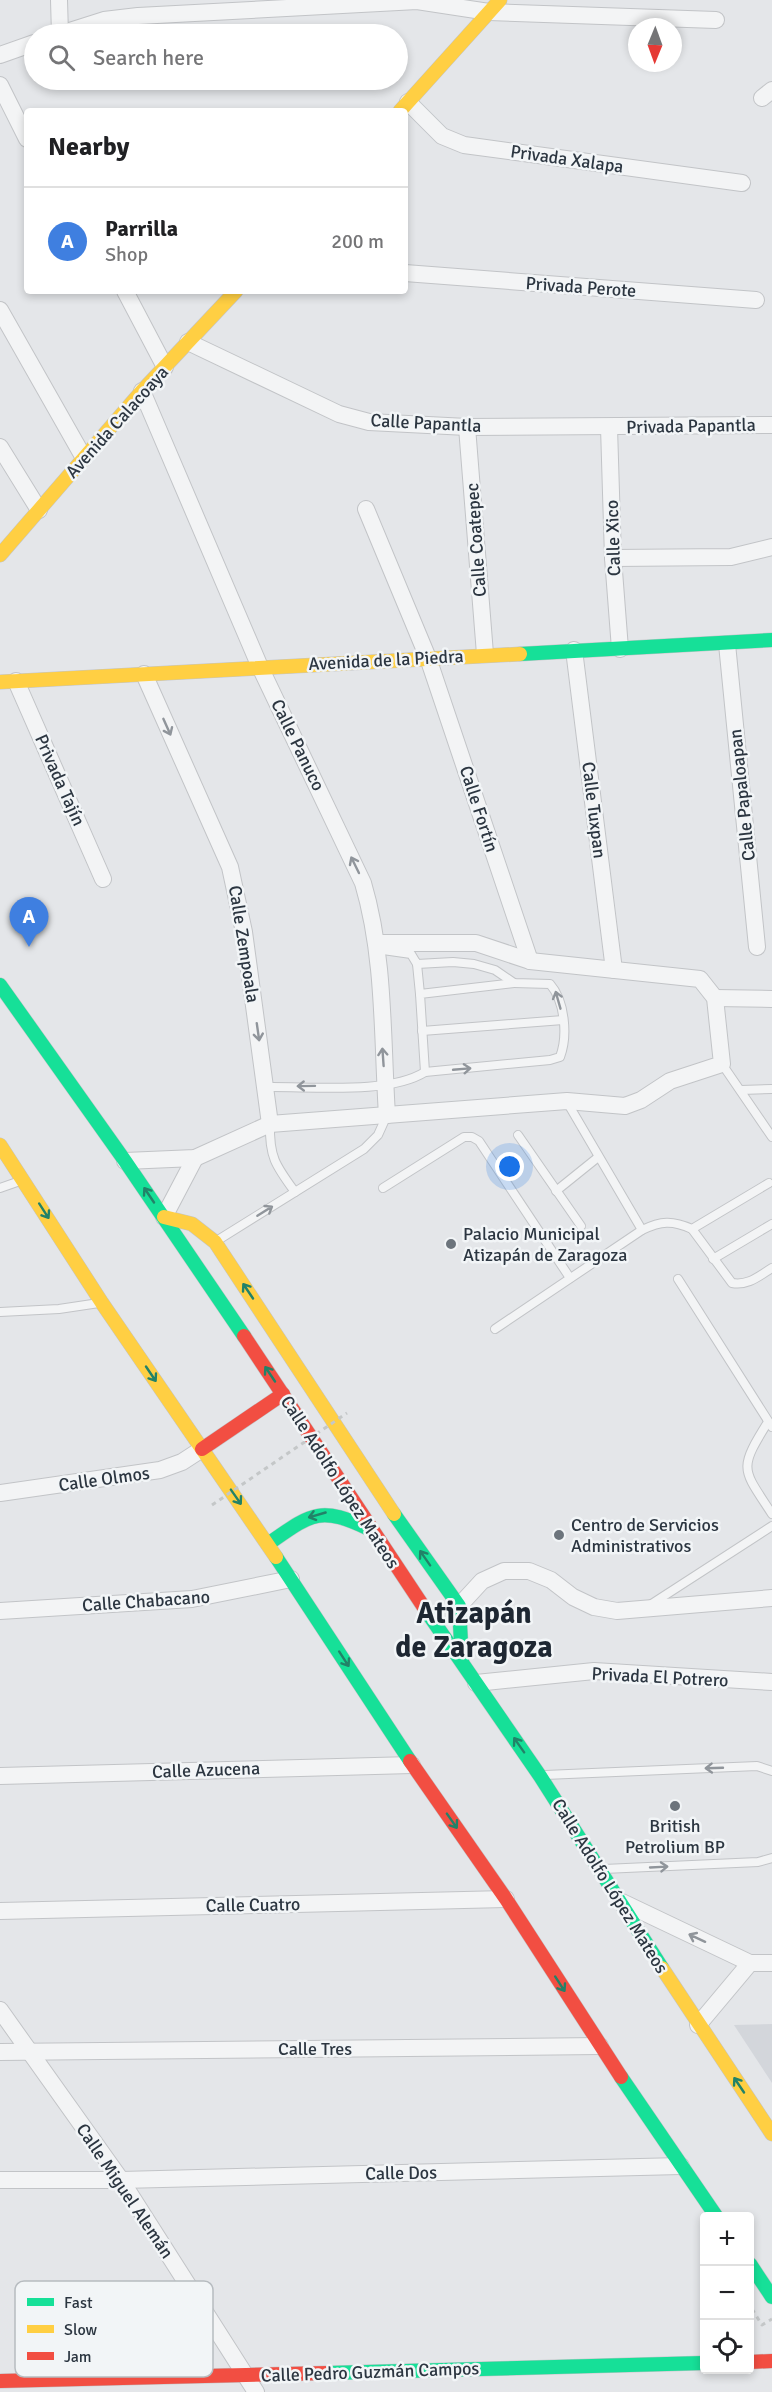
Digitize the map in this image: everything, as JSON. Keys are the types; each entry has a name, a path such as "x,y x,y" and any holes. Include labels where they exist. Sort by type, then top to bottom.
{"main road":[{"path":"404,107 494,6"},
{"name":"Avenida Calacoaya","path":"3,545 39,510 142,391 233,294"},
{"name":"Avenida de la Piedra","path":"8,681 772,640"},
{"name":"Calle Adolfo López Mateos","path":"0,985 164,1218 283,1394 370,1529 540,1776 698,2025 772,2134"},
{"path":"0,1145 102,1303 268,1544 412,1765 506,1899 600,2046 713,2212"},
{"path":"164,1218 186,1219 204,1228 215,1242 398,1520 459,1606 462,1660"},
{"path":"202,1449 283,1394"},
{"path":"268,1544 316,1514 330,1512 343,1515 370,1529"},
{"path":"398,1520 414,1594"},
{"path":"751,2266 772,2298"},
{"path":"754,2362 772,2361"},
{"name":"Calle Pedro Guzmán Campos","path":"0,2381 34,2387 245,2376 700,2363"}],"street":[{"path":"59,0 60,24"},
{"path":"91,24 104,20 138,16 417,1 716,20"},
{"path":"0,55 24,47"},
{"path":"0,84 24,133"},
{"name":"Privada Xalapa","path":"408,110 441,136 464,146 742,183"},
{"name":"Privada Perote","path":"408,273 756,300"},
{"path":"127,294 165,367"},
{"path":"0,310 84,458"},
{"name":"Calle Papantla","path":"188,342 339,414 369,422 467,427 609,426"},
{"name":"Calle Panuco","path":"142,391 260,667 363,883 372,913 376,946 387,1115"},
{"name":"Privada Papantla","path":"609,426 772,425"},
{"name":"Calle Xico","path":"609,426 613,558 620,649"},
{"name":"Calle Coatepec","path":"467,427 485,654"},
{"path":"0,447 39,510"},
{"name":"Calle Fortín","path":"366,509 429,658 530,961"},
{"path":"613,558 731,557 772,548"},
{"name":"Calle Papaloapan","path":"727,644 757,947"},
{"name":"Calle Tuxpan","path":"574,651 614,970"},
{"name":"Calle Zempoala","path":"144,674 230,867 240,911 270,1124"},
{"name":"Privada Tajín","path":"8,681 103,879"},
{"path":"125,1161 195,1158 270,1124 567,1101 626,1106 641,1100 670,1081 722,1064 715,998 700,979 530,961 476,943 376,946"},
{"path":"715,998 772,999"},
{"path":"164,1218 195,1158"},
{"name":"Calle Olmos","path":"0,1493 160,1470 182,1462 202,1449"},
{"path":"459,1606 482,1581 504,1571 529,1571 551,1580 573,1597 594,1607 617,1611 769,1595"},
{"name":"Calle Chabacano","path":"0,1611 192,1599 291,1579"},
{"name":"Privada El Potrero","path":"476,1683 594,1671 772,1682"},
{"name":"Calle Azucena","path":"0,1776 412,1765"},
{"name":"Calle Cuatro","path":"0,1911 506,1899"},
{"path":"622,1902 750,1963 772,1963"},
{"path":"698,2025 750,1963"},
{"name":"Calle Miguel Alemán","path":"0,2010 121,2180 185,2281"},
{"name":"Calle Tres","path":"0,2052 600,2046"},
{"name":"Calle Dos","path":"0,2180 121,2180 681,2166"},
{"name":"Calle Miguel Alemán","path":"213,2325 255,2392"}],"lane":[{"path":"376,946 411,954 417,964 425,1072"},
{"path":"417,964 453,962 474,964 495,970 514,983"},
{"path":"265,1087 385,1086 412,1080 425,1072 550,1060 560,1057 564,1047 563,1020 558,994 550,984 514,983 420,993"},
{"path":"422,1031 563,1020"},
{"path":"722,1064 772,1137"},
{"path":"741,1090 772,1089"},
{"path":"567,1101 597,1158 642,1230"},
{"path":"215,1242 364,1149 378,1135 387,1115"},
{"path":"270,1124 269,1146 273,1162 295,1192"},
{"path":"518,1135 581,1226"},
{"path":"383,1188 464,1137 472,1137 479,1141 570,1278"},
{"path":"556,1191 597,1158"},
{"path":"0,1188 23,1179"},
{"path":"692,1229 769,1183"},
{"path":"495,1329 642,1230 659,1222 676,1222 692,1229 725,1277 732,1283 741,1284 772,1268"},
{"path":"713,1259 772,1224"},
{"path":"678,1280 770,1424 748,1454 747,1467 750,1481 772,1514"},
{"path":"0,1312 59,1309 102,1303"},
{"path":"642,1610 772,1526"},
{"path":"540,1776 757,1766 772,1771"},
{"path":"601,1869 758,1862 772,1858"}],"path":[{"path":"212,1504 347,1413"},
{"path":"754,2312 762,2325 772,2319"}],"shaded area":[{"path":"772,2024 772,2083 734,2025"}],"traffic: fast":[{"path":"520,654 772,640"},
{"path":"0,985 125,1161 244,1336"},
{"path":"394,1514 459,1606 462,1661"},
{"path":"268,1544 295,1526 316,1516 338,1517 369,1529"},
{"path":"276,1557 410,1761"},
{"path":"427,1612 540,1776 662,1968"},
{"path":"621,2077 713,2212"},
{"path":"751,2266 772,2297"},
{"path":"328,2373 700,2363"}],"traffic: slow":[{"path":"403,108 500,0"},
{"path":"0,555 142,391 233,294"},
{"path":"0,682 520,654"},
{"path":"0,1145 102,1303 276,1557"},
{"path":"164,1217 192,1224 215,1242 394,1514"},
{"path":"662,1968 772,2134"}],"traffic: jam":[{"path":"244,1336 427,1612"},
{"path":"202,1449 283,1394"},
{"path":"410,1761 506,1899 621,2077"},
{"path":"754,2362 772,2361"},
{"path":"213,2376 328,2373"},
{"path":"0,2381 164,2377"}],"place":[{"name":"Parrilla","path":"29,947"},
{"name":"Palacio Municipal Atizapán de Zaragoza","path":"451,1244"},
{"name":"Centro de Servicios Administrativos","path":"559,1535"},
{"name":"British Petrolium BP","path":"675,1806"}],"district":[{"name":"Atizapán de Zaragoza","path":"474,1630"}]}
